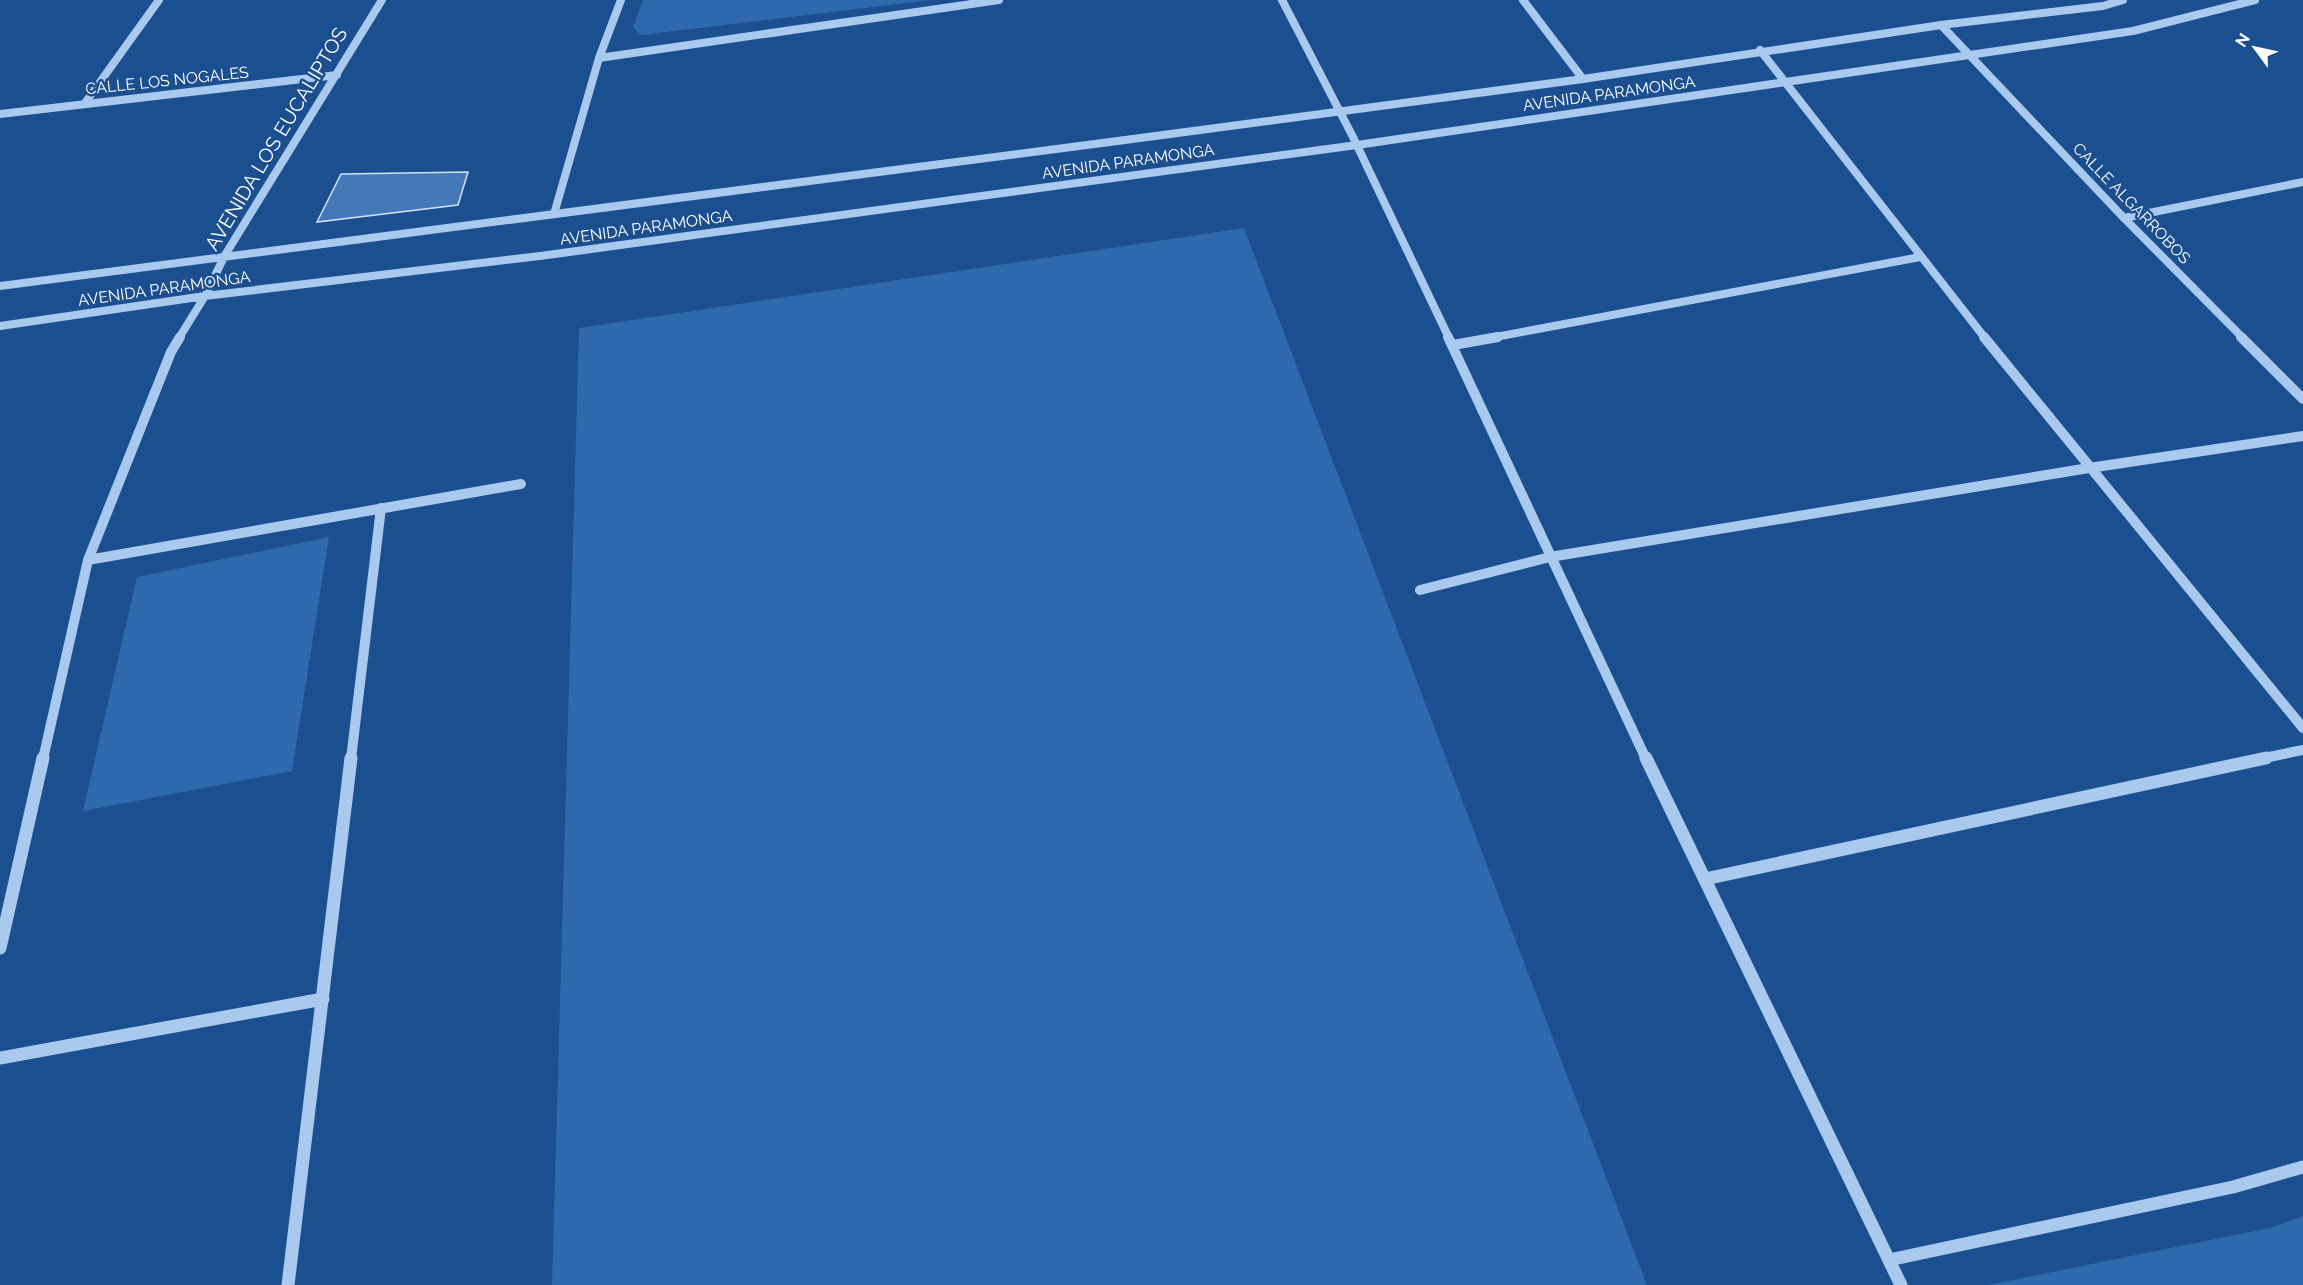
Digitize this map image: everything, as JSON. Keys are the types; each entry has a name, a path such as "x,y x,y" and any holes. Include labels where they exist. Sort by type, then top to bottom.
{"street":[{"path":"85,103 159,0"},
{"name":"AVENIDA LOS EUCALIPTOS","path":"0,948 88,560 171,352 205,296 225,255 382,0"},
{"path":"554,214 598,58 621,0"},
{"path":"598,58 999,0"},
{"path":"1282,0 1341,109 1550,557 1901,1285"},
{"path":"1523,0 1583,79"},
{"name":"AVENIDA PARAMONGA","path":"0,286 1583,79 1760,50 2123,0"},
{"name":"AVENIDA PARAMONGA","path":"0,326 205,296 540,256 1357,145 2133,31 2255,0"},
{"name":"CALLE ALGARROBOS","path":"1941,25 2124,218 2303,399"},
{"path":"1760,50 1920,257 2089,468 2303,728"},
{"name":"CALLE LOS NOGALES","path":"0,114 337,75"},
{"path":"2124,218 2303,182"},
{"path":"1453,345 1920,257"},
{"path":"1420,590 1550,557 2089,468 2303,436"},
{"path":"88,560 521,484"},
{"path":"288,1285 381,508"},
{"path":"1705,879 2303,750"},
{"path":"0,1058 323,999"},
{"path":"1889,1260 2232,1187 2303,1167"}],"shaded area":[{"path":"643,0 931,0 641,35 633,27"},
{"path":"1244,228 1647,1285 552,1285 579,328"},
{"path":"329,537 292,771 83,811 137,577"},
{"path":"2303,1216 2303,1285 1988,1285 2270,1228"}],"building":[{"path":"468,172 458,205 317,222 341,174"}]}
